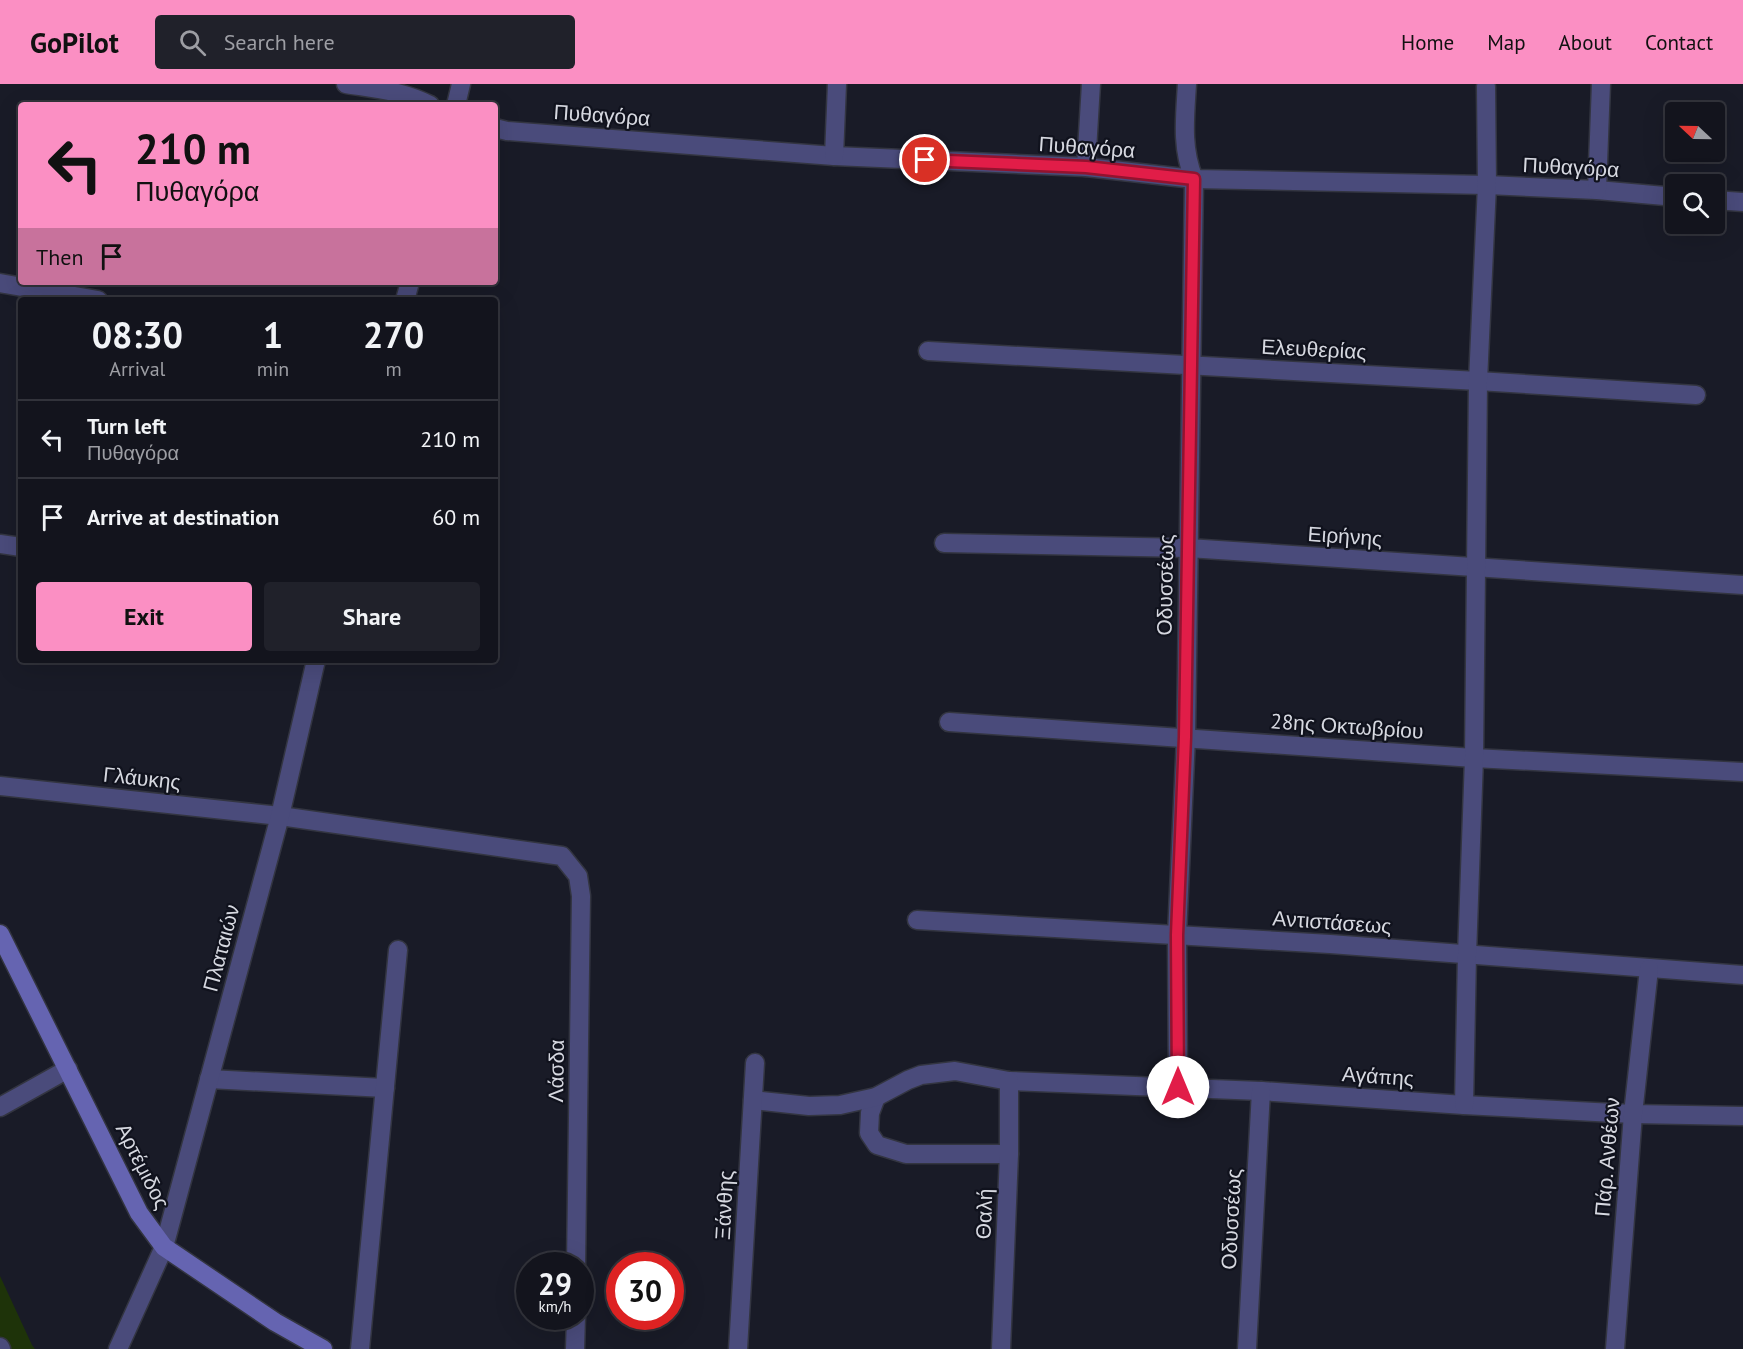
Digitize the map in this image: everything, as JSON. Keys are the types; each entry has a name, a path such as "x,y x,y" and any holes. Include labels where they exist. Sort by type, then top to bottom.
{"street":[{"path":"346,84 396,92 424,102"},
{"path":"457,102 461,84"},
{"path":"834,156 837,84"},
{"path":"1086,167 1090,84"},
{"name":"Οδυσσέως","path":"1178,1087 1177,935 1185,737 1194,179 1188,165 1184,140 1187,84"},
{"path":"1597,190 1600,84"},
{"path":"1464,1105 1474,758 1478,381 1487,185 1486,87"},
{"name":"Πυθαγόρα","path":"498,129 834,156 1086,167 1194,179 1487,185 1597,190 1665,196"},
{"path":"1725,201 1743,202"},
{"path":"0,283 81,297"},
{"name":"Ελευθερίας","path":"928,351 1696,395"},
{"name":"Ειρήνης","path":"944,543 1188,548 1743,585"},
{"path":"0,544 18,547"},
{"name":"Πλαταιών","path":"118,1349 164,1247 280,816 315,663"},
{"name":"28ης Οκτωβρίου","path":"949,722 1474,758 1743,772"},
{"name":"Γλάυκης","path":"0,786 280,816 562,856 578,876"},
{"name":"Λάσδα","path":"576,1252 580,896 578,876"},
{"name":"Αντιστάσεως","path":"917,920 1330,944 1743,975"},
{"name":"Αρτέμιδος","path":"0,934 139,1213 164,1247 274,1322 323,1349"},
{"path":"360,1349 398,950"},
{"name":"Πάρ. Ανθέων","path":"1615,1349 1633,1114 1649,969"},
{"name":"Ξάνθης","path":"738,1349 755,1063"},
{"path":"0,1107 68,1069"},
{"name":"Αγάπης","path":"753,1100 809,1106 840,1105 876,1097 921,1074 956,1071 1009,1081 1261,1091 1633,1114 1743,1116"},
{"path":"209,1079 385,1088"},
{"name":"Θαλή","path":"1001,1349 1009,1154 1009,1081"},
{"name":"Οδυσσέως","path":"1247,1349 1261,1091"},
{"path":"876,1097 870,1113 869,1133 878,1145 906,1154 1009,1154"},
{"path":"575,1349 576,1330"}],"green space":[{"path":"0,1276 32,1345 35,1349 0,1349"}],"route":[{"path":"925,160 1086,167 1194,179 1185,737 1177,935 1178,1087"}]}
